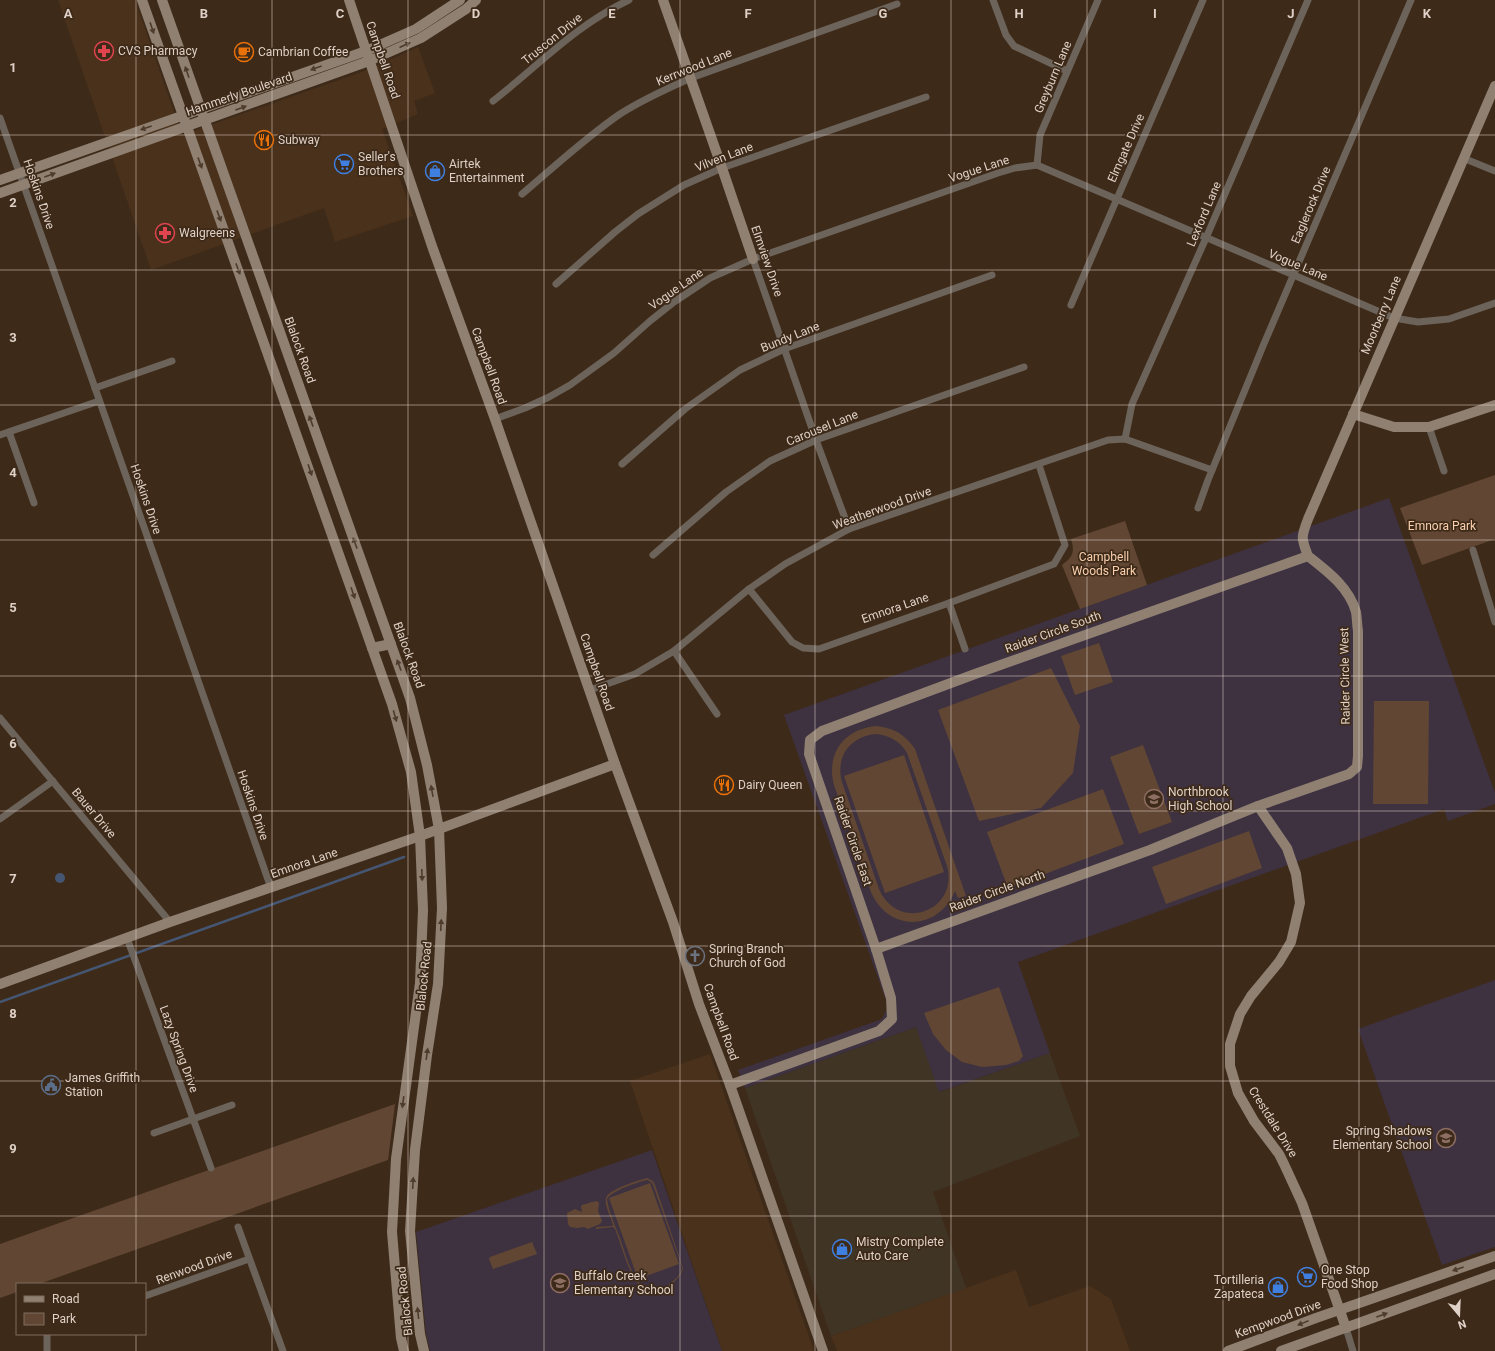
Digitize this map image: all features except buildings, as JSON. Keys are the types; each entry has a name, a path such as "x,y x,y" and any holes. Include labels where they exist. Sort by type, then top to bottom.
{"street":[{"name":"Blalock Road","path":"142,0 392,704 411,772 420,836 423,910 420,983 396,1159 392,1232 401,1338 404,1351"},
{"name":"Blalock Road","path":"162,0 410,698 428,765 439,829 442,908 438,984 415,1150 410,1231 420,1334 424,1351"},
{"name":"Campbell Road","path":"349,0 433,249 495,419 615,764 673,922 699,1004 730,1085 824,1351"},
{"name":"Hammerly Boulevard","path":"0,180 366,51 416,29 463,3 476,0"},
{"name":"Truscon Drive","path":"493,101 512,86 542,58 576,32 629,0"},
{"name":"Elmview Drive","path":"662,0 691,78 784,349 849,530"},
{"path":"993,0 1006,35 1014,46 1067,71"},
{"name":"Greyburn Lane","path":"1037,165 1040,135 1098,0"},
{"name":"Elmgate Drive","path":"1071,305 1203,0"},
{"name":"Lexford Lane","path":"1125,439 1132,404 1206,238 1308,0"},
{"name":"Eaglerock Drive","path":"1198,508 1212,470 1293,275 1411,0"},
{"name":"Hammerly Boulevard","path":"0,193 369,61 421,38 463,3"},
{"name":"Kerrwood Lane","path":"522,194 580,144 620,114 664,90 691,78 897,4"},
{"name":"Moorberry Lane","path":"1308,556 1302,539 1302,533 1495,86"},
{"name":"Vilven Lane","path":"556,284 615,232 638,214 684,185 722,168 926,97"},
{"name":"Hoskins Drive","path":"0,118 271,888"},
{"path":"1463,158 1495,171"},
{"name":"Vogue Lane","path":"495,419 531,405 570,385 614,353 674,302 710,278 753,259 998,173 1015,168 1037,165 1394,318 1418,322 1448,319 1495,303"},
{"path":"224,232 243,229"},
{"name":"Bundy Lane","path":"622,464 685,409 740,370 784,349 992,275"},
{"path":"95,388 172,361"},
{"name":"Carousel Lane","path":"653,555 726,492 770,461 816,440 1024,367"},
{"path":"285,401 302,396"},
{"path":"0,435 99,401"},
{"path":"1353,414 1374,422 1394,427 1429,427 1495,405"},
{"path":"1429,427 1444,471"},
{"path":"9,432 34,503"},
{"name":"Weatherwood Drive","path":"590,690 635,674 674,651 749,589 785,564 849,530 1108,440 1125,439 1212,470"},
{"name":"Emnora Lane","path":"749,589 792,642 803,648 819,649 1054,564 1066,544 1039,465"},
{"path":"330,529 348,524"},
{"path":"1473,550 1495,622"},
{"name":"Raider Circle South","path":"810,740 822,731 975,674 1308,556"},
{"name":"Raider Circle West","path":"1308,556 1334,578 1344,590 1356,612 1359,672 1358,756 1356,767"},
{"path":"949,603 965,649"},
{"path":"372,648 391,644"},
{"path":"674,651 717,714"},
{"name":"Bauer Drive","path":"0,718 170,922"},
{"name":"Raider Circle East","path":"810,740 809,754 876,949"},
{"name":"Emnora Lane","path":"0,984 128,941 170,922 420,836 615,764"},
{"name":"Raider Circle North","path":"876,949 1142,852 1258,806 1349,774 1356,767"},
{"path":"0,820 53,781"},
{"name":"Crestdale Drive","path":"1258,806 1287,848 1296,874 1300,902 1291,942 1279,962 1250,996 1240,1014 1230,1044 1230,1066 1238,1093 1254,1121 1279,1154 1302,1203 1353,1351"},
{"name":"Lazy Spring Drive","path":"128,941 211,1168"},
{"path":"730,1085 879,1031 892,1018 891,998 876,949"},
{"path":"154,1133 232,1104"},
{"path":"238,1227 282,1351"},
{"name":"Kempwood Drive","path":"1228,1351 1255,1346 1316,1318 1495,1256"},
{"name":"Renwood Drive","path":"146,1296 249,1259"},
{"path":"1281,1351 1495,1274"},
{"path":"1426,1280 1432,1297"},
{"path":"47,1351 48,1335"}],"shaded area":[{"path":"58,0 135,0 182,135 362,72 418,47 435,93 414,101 418,114 382,129 413,216 335,242 324,208 151,270"},
{"name":"Northbrook High School","path":"1389,498 1495,793 1495,804 1448,821 1444,809 1018,962 1050,1053 939,1092 916,1027 745,1088 738,1070 882,1019 888,1006 784,715"},
{"name":"Spring Shadows Elementary School","path":"1495,980 1495,1247 1442,1265 1358,1029"},
{"path":"916,1027 940,1092 1050,1053 1080,1136 933,1192 966,1288 831,1336 745,1088"},
{"path":"710,1054 814,1351 722,1351 630,1081"},
{"name":"Buffalo Creek Elementary School","path":"652,1150 722,1351 430,1351 426,1334 416,1232"},
{"path":"1016,1270 1029,1307 1090,1286 1111,1299 1130,1351 837,1351 831,1336"}],"green space":[{"name":"Emnora Park","path":"1495,475 1495,539 1422,565 1400,508"},
{"name":"Campbell Woods Park","path":"1125,521 1147,585 1080,609 1062,565 1071,557 1073,547 1071,539"},
{"path":"1099,643 1113,682 1075,695 1061,656"},
{"path":"1051,668 1080,726 1073,773 1041,808 979,821 938,710"},
{"path":"1374,701 1429,701 1428,804 1373,804"},
{"path":"875,726 898,732 907,739 915,749 966,896 958,898 955,891 947,904 937,914 926,920 913,922 901,920 889,915 879,905 871,892 834,785 832,774 835,754 846,738 864,728","holes":["875,734 894,739 907,753 947,866 948,882 944,895 936,905 925,911 912,913 899,910 888,903 879,889 842,782 840,773 841,764 846,750 858,739"]},
{"path":"1143,745 1172,822 1139,834 1110,757"},
{"path":"904,755 944,872 885,893 844,776"},
{"path":"1103,789 1124,844 1008,888 987,832"},
{"path":"1249,831 1262,868 1166,904 1152,867"},
{"path":"999,987 1023,1056 1019,1061 1006,1065 982,1067 962,1062 946,1050 933,1034 924,1013"},
{"path":"395,1104 388,1160 42,1283 16,1283 16,1292 0,1298 0,1244"},
{"path":"647,1178 653,1181 655,1185 683,1268 679,1277 667,1290 663,1294 658,1295 643,1289 635,1280 615,1229 613,1227 596,1229 596,1227 613,1225 606,1204 606,1198 608,1195 617,1189","holes":["647,1180 651,1182 682,1267 682,1270 676,1278 663,1291 658,1293 649,1291 637,1280 634,1275 612,1218 607,1199 619,1190 631,1185"]},
{"path":"650,1183 679,1264 638,1279 609,1198"},
{"path":"597,1201 599,1203 598,1211 602,1221 600,1224 588,1229 584,1227 570,1227 568,1224 567,1213 575,1209 582,1212 582,1205"},
{"path":"532,1242 537,1254 493,1269 489,1259 490,1257"}],"water":[{"path":"58,873 62,873 65,878 62,883 58,883 55,880 55,876"}],"waterway":[{"path":"0,1002 404,857"}],"place":[{"name":"CVS Pharmacy","path":"104,51"},
{"name":"Cambrian Coffee","path":"244,52"},
{"name":"Subway","path":"264,140"},
{"name":"Seller's Brothers","path":"344,164"},
{"name":"Airtek Entertainment","path":"435,171"},
{"name":"Walgreens","path":"165,233"},
{"name":"Dairy Queen","path":"724,785"},
{"name":"Northbrook High School","path":"1154,799"},
{"name":"Spring Branch Church of God","path":"695,956"},
{"name":"James Griffith Station","path":"51,1085"},
{"name":"Spring Shadows Elementary School","path":"1446,1138"},
{"name":"Mistry Complete Auto Care","path":"842,1249"},
{"name":"One Stop Food Shop","path":"1307,1277"},
{"name":"Buffalo Creek Elementary School","path":"560,1283"},
{"name":"Tortilleria Zapateca","path":"1278,1287"}]}
